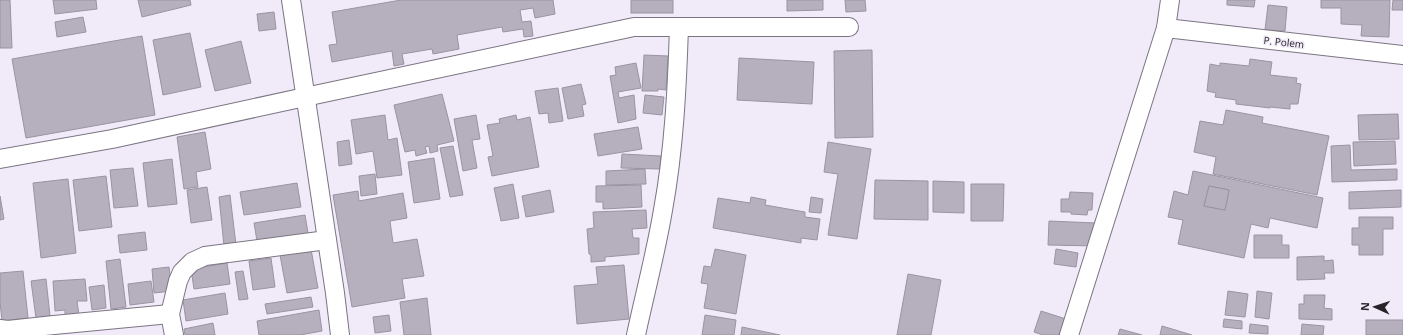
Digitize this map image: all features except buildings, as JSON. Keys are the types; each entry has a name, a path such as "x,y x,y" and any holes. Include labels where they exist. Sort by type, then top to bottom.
{"street":[{"path":"291,0 340,335"},
{"path":"1069,335 1166,28 1170,0"},
{"path":"636,335 664,210 677,78 679,27"},
{"path":"0,159 112,139 305,96 629,28 849,27"},
{"name":"P. Polem","path":"1166,28 1403,55"},
{"path":"174,335 170,314 178,281 182,272 195,259 205,256 327,240"},
{"path":"0,329 8,330 100,322 170,314"}]}
